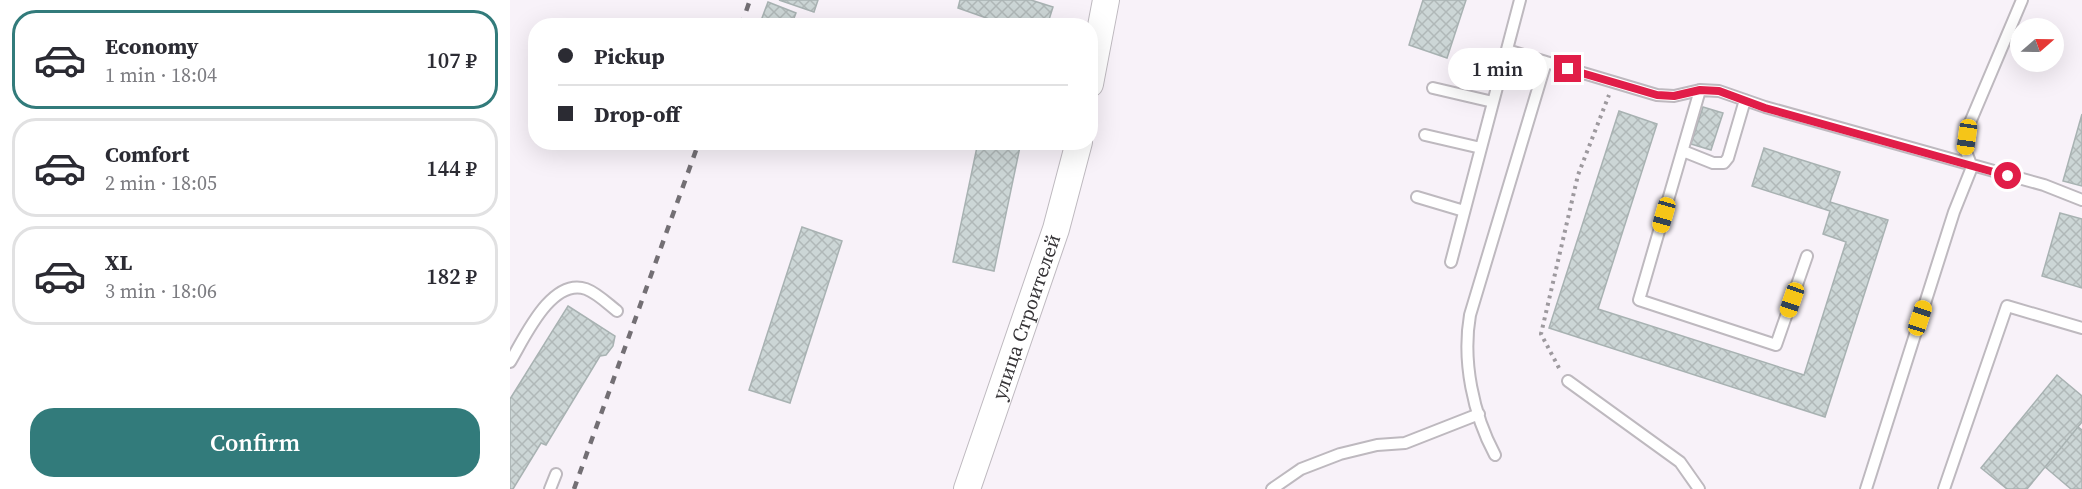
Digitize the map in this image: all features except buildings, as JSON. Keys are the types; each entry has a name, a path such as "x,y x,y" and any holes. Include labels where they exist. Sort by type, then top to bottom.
{"street":[{"path":"1098,42 1106,0"},
{"name":"улица Строителей","path":"967,489 1056,229 1077,150"}],"lane":[{"path":"1451,262 1520,0"},
{"path":"1866,489 1954,212 1972,167 1965,149 1969,125 2022,0"},
{"path":"1507,50 1613,84 1657,95 1674,96 1700,90 1719,91 1972,167 2044,185 2082,200"},
{"path":"1495,454 1479,414 1466,340 1470,315 1546,62"},
{"path":"1433,88 1493,102"},
{"path":"1700,90 1639,300 1776,345 1807,256"},
{"path":"1683,151 1713,163 1724,163 1728,158 1745,99"},
{"path":"1425,135 1481,148"},
{"path":"1417,197 1464,211"},
{"path":"510,362 543,308 565,290 576,287 588,289 617,311"},
{"path":"1944,489 2007,306 2082,328"},
{"path":"1568,381 1680,462 1699,489"},
{"path":"1272,489 1301,469 1331,457 1357,448 1406,443 1479,414"},
{"path":"550,489 556,474"}],"path":[{"path":"1568,381 1541,334 1578,175 1613,84"}],"railway":[{"path":"744,18 750,0"},
{"path":"574,489 696,150"}],"route":[{"path":"1568,69 1640,92 1657,95 1674,96 1700,90 1719,91 1765,108 2008,176"}]}
